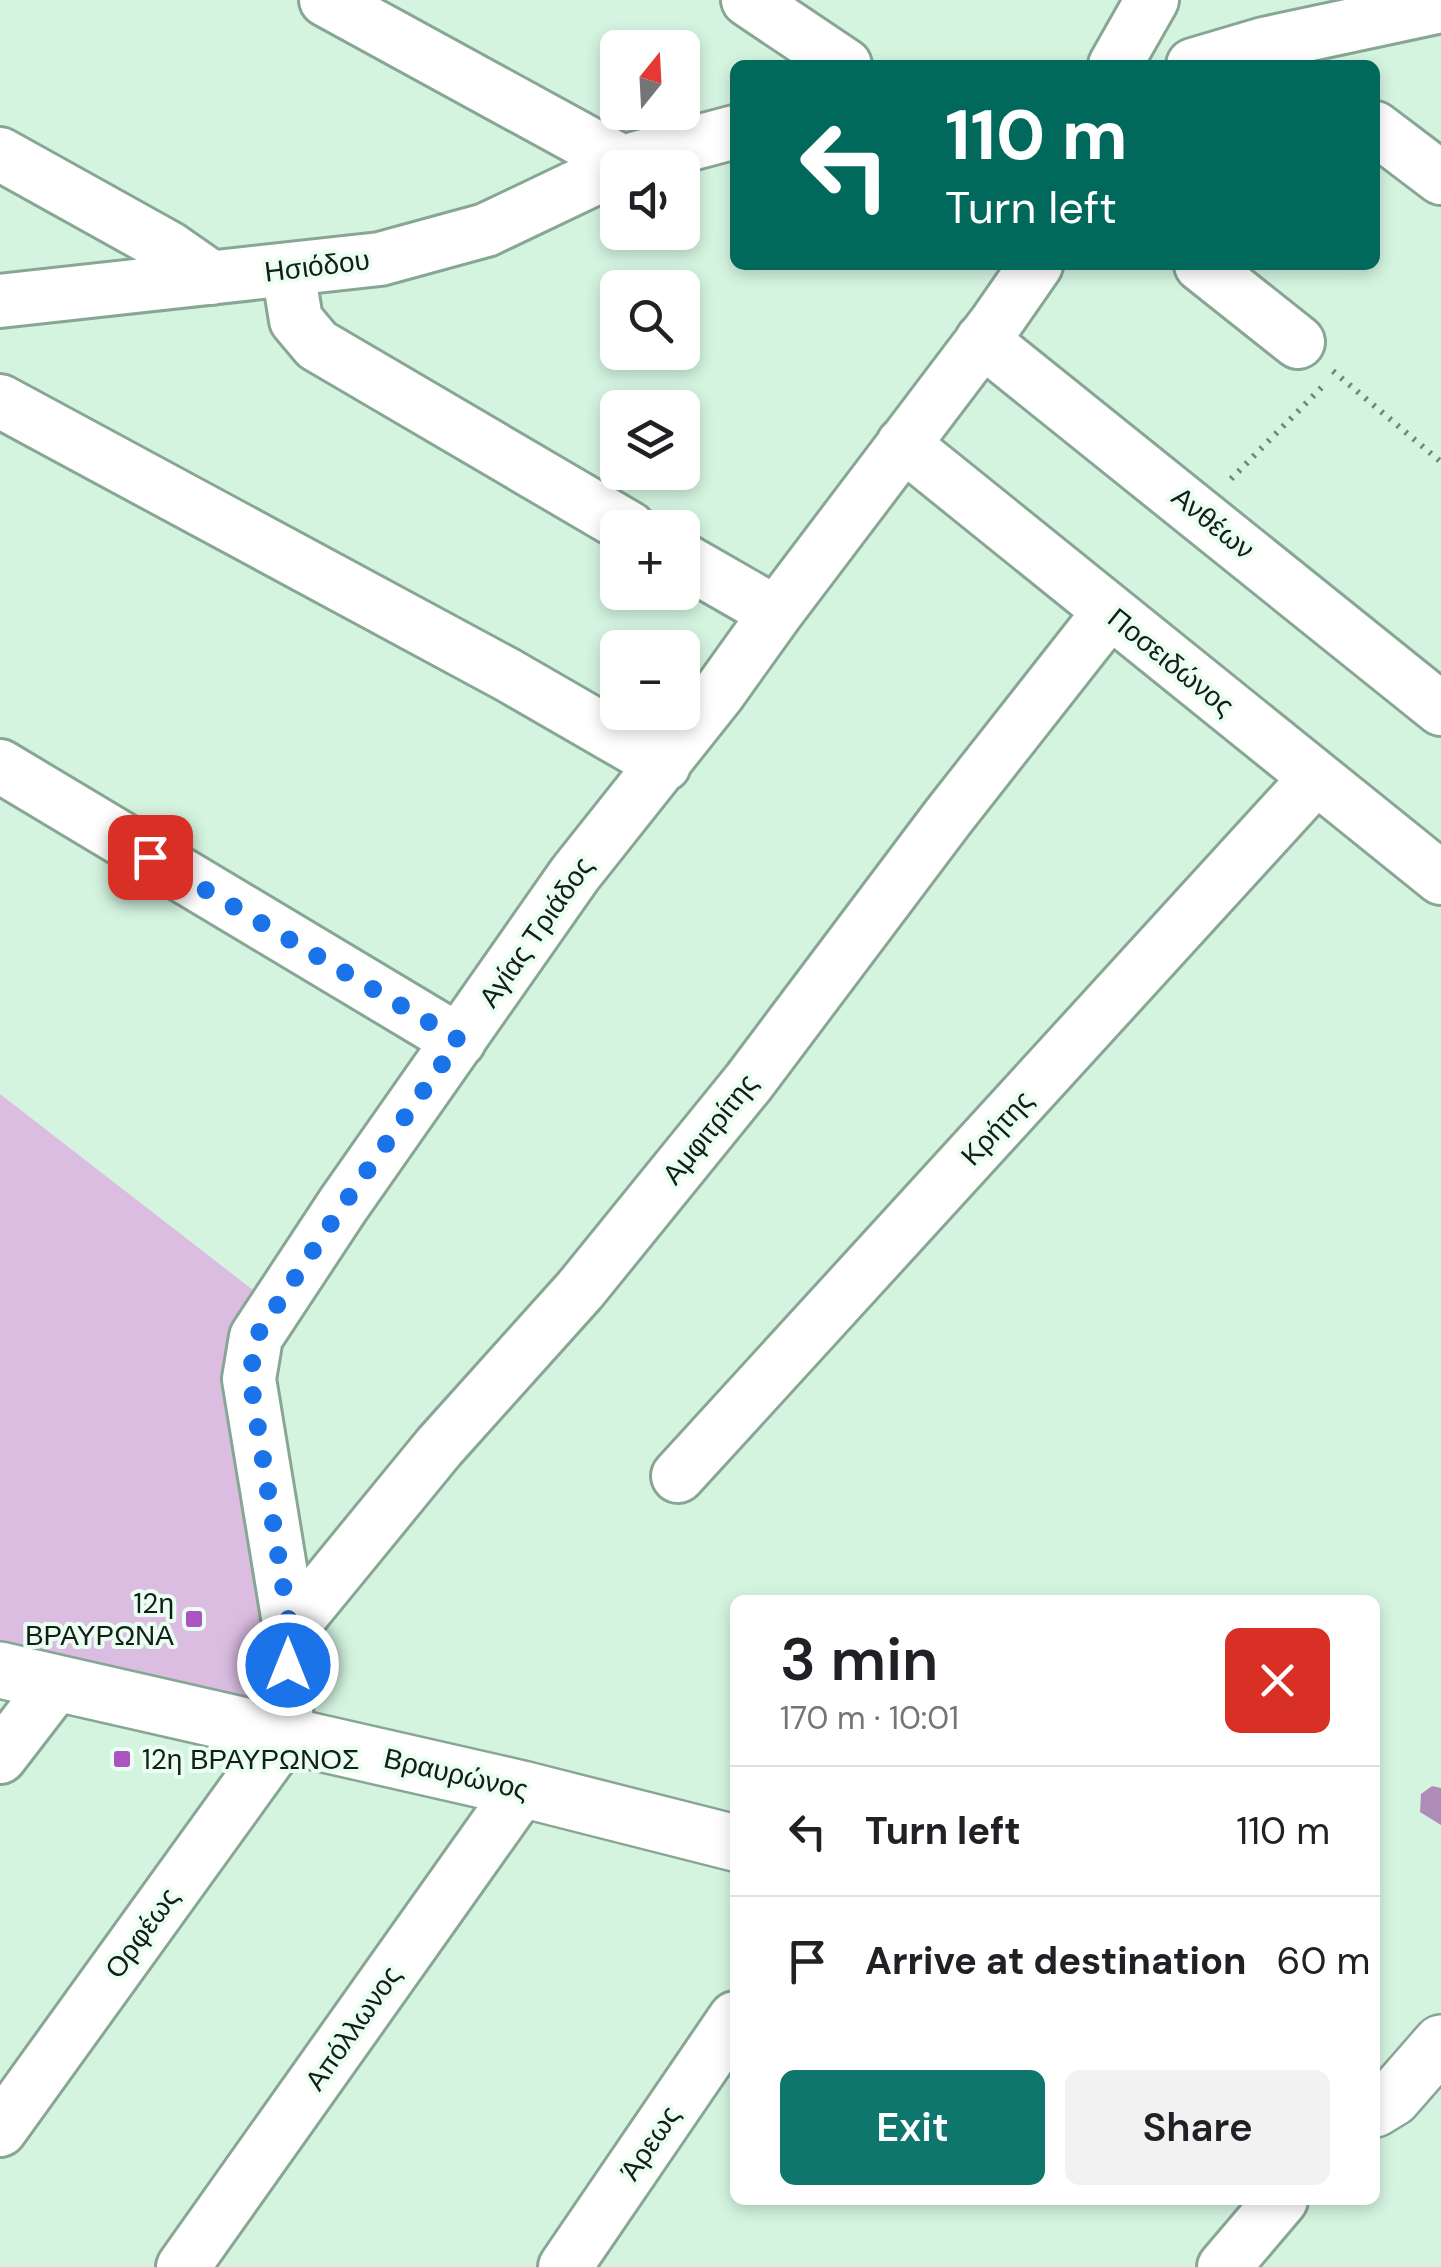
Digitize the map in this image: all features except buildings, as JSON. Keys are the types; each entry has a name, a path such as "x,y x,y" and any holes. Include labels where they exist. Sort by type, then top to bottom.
{"main road":[{"name":"Βραυρώνος","path":"0,1670 522,1789 730,1842"},
{"path":"1381,2107 1441,2043"}],"street":[{"path":"326,0 600,150"},
{"path":"748,0 838,60"},
{"path":"1118,60 1152,0"},
{"path":"1231,60 1278,54 1441,6"},
{"path":"1380,132 1441,178"},
{"name":"Ησιόδου","path":"674,150 730,133"},
{"path":"0,154 169,248 212,278"},
{"name":"Ησιόδου","path":"0,301 380,259 486,230 600,176"},
{"path":"288,270 296,320 316,345 600,511"},
{"name":"Αγίας Τριάδος","path":"285,1735 290,1629 250,1378 256,1337 343,1205 575,874 664,765 1032,270"},
{"path":"1207,270 1317,357"},
{"name":"Ανθέων","path":"982,340 1441,710"},
{"path":"0,401 508,675 664,765"},
{"name":"Ποσειδώνος","path":"903,444 1441,878"},
{"path":"700,569 776,613"},
{"name":"Αμφιτρίτης","path":"290,1629 439,1447 580,1290 748,1082 1110,611"},
{"path":"0,766 459,1040"},
{"name":"Κρήτης","path":"678,1476 1315,780"},
{"path":"0,1757 57,1683"},
{"name":"Ορφέως","path":"0,2130 285,1735"},
{"name":"Απόλλωνος","path":"183,2267 522,1789"},
{"name":"Άρεως","path":"565,2267 730,2025"},
{"path":"1224,2267 1277,2205"}],"path":[{"path":"1198,511 1317,357 1441,462"}],"shaded area":[{"path":"0,1094 253,1290 285,1735 0,1670"},
{"path":"1432,1786 1441,1788 1441,1825 1420,1812 1421,1794"}],"place":[{"name":"12η ΒΡΑΥΡΩΝΑ","path":"194,1619"},
{"name":"12η ΒΡΑΥΡΩΝΟΣ","path":"122,1759"}],"route":[{"path":"150,857 459,1040 256,1337 250,1378 290,1629 288,1665"}]}
